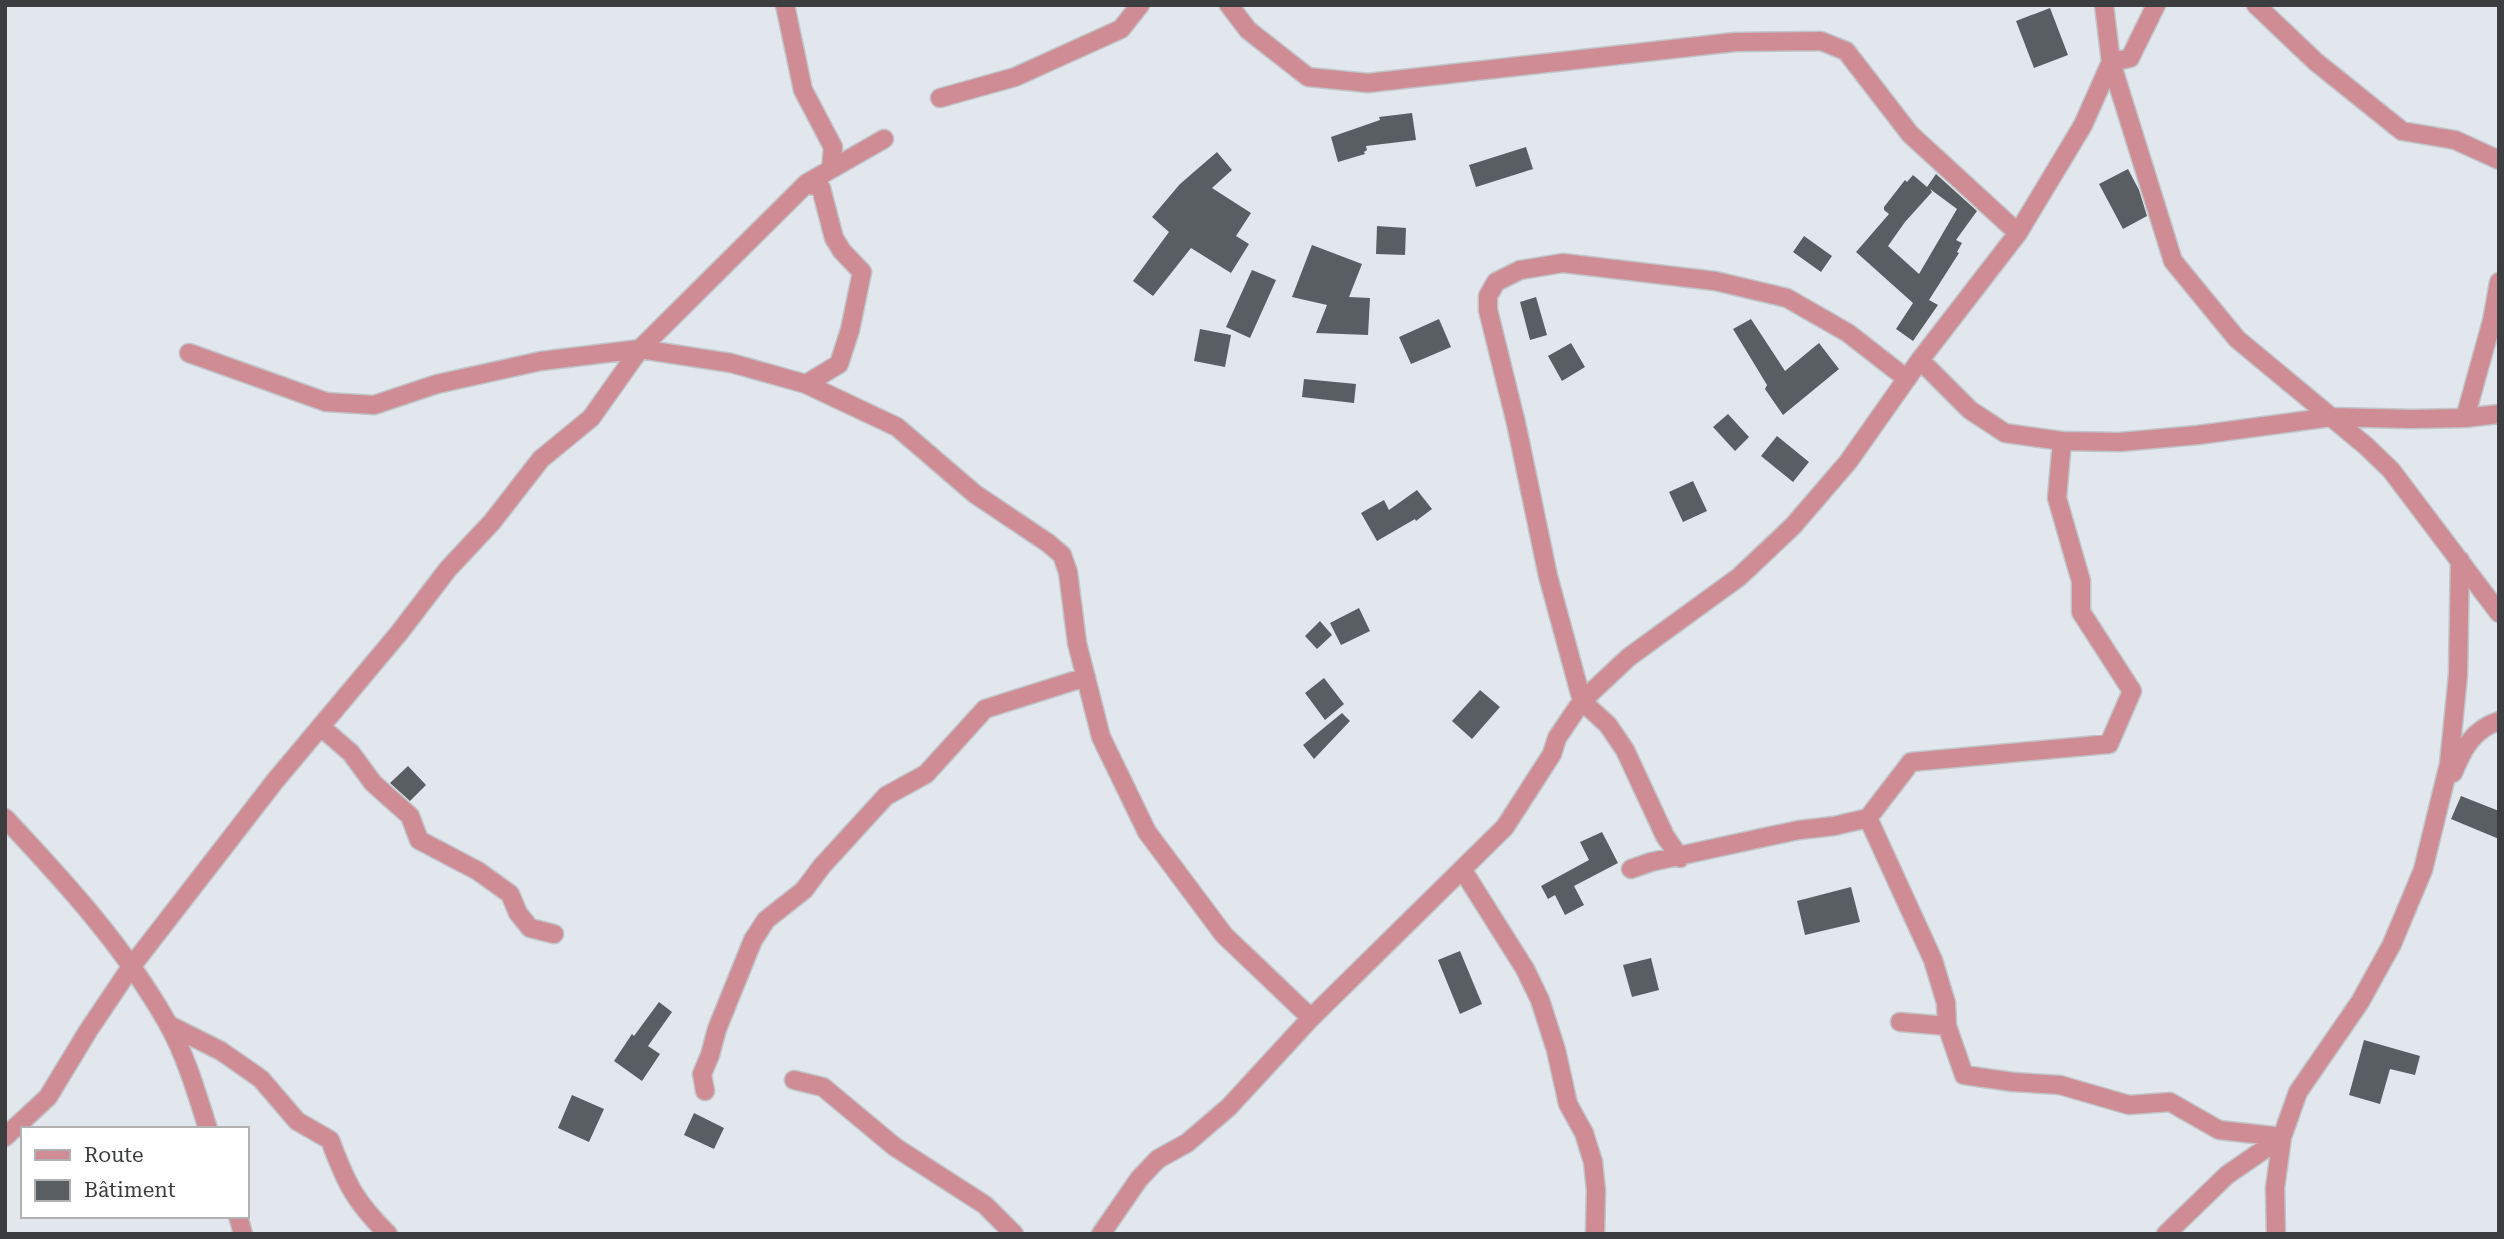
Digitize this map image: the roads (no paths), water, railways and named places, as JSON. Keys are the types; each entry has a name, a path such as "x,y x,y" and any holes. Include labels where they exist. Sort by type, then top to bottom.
{"street":[{"path":"785,5 803,90 833,147 831,169"},
{"path":"940,98 1015,77 1121,29 1140,5"},
{"path":"1229,5 1248,30 1308,77 1368,83 1735,41 1821,41 1846,51 1910,134 2018,233"},
{"path":"2104,5 2111,62 2173,261 2237,339 2366,446 2390,470 2499,613"},
{"path":"2111,62 2130,58 2156,5"},
{"path":"2256,5 2316,62 2402,131 2455,141 2499,160"},
{"path":"1101,1234 1139,1179 1158,1159 1187,1143 1229,1107 1311,1018 1505,827 1552,754 1557,738 1583,701 1629,657 1738,577 1793,526 1848,462 1920,360 2018,233 2082,125 2111,62"},
{"path":"5,1137 48,1097 131,967 275,781 399,634 448,569 492,522 541,459 591,418 640,349 807,183 884,139"},
{"path":"806,384 839,364 850,331 862,272 834,238 821,188 807,183"},
{"path":"1680,858 1665,836 1625,750 1608,725 1583,701 1548,576 1516,423 1488,310 1488,296 1496,282 1520,270 1563,263 1654,273 1739,287 1787,298 1848,333 1907,379"},
{"path":"2465,418 2493,321 2499,282"},
{"path":"189,353 326,402 374,405 437,384 541,361 640,349 731,363 806,384 897,427 975,494 1062,555 1068,572 1077,643 1101,737 1147,832 1224,935 1311,1018"},
{"path":"1920,360 1970,410 2005,433 2062,441 2133,441 2331,417 2465,418 2499,414"},
{"path":"1631,869 1651,862 1680,858 1761,838 1868,818 1911,762 2109,744 2132,691 2081,612 2081,581 2057,498 2062,441"},
{"path":"2276,1234 2275,1188 2282,1137 2298,1092 2360,1002 2392,944 2423,870 2449,764 2458,675 2460,560"},
{"path":"705,1091 702,1074 717,1029 752,940 766,920 804,890 886,796 926,774 985,709 1086,677"},
{"path":"2439,804 2467,741 2490,724 2499,721"},
{"path":"321,727 351,753 373,783 410,816 419,840 478,871 510,894 518,913 530,928 554,934"},
{"path":"5,818 64,881 131,967 169,1025 191,1076 207,1127"},
{"path":"1868,818 1933,960 1946,1003 1947,1026 1964,1075 2060,1085 2129,1105 2171,1102 2219,1130 2282,1137"},
{"path":"1462,869 1525,969 1540,1000 1556,1050 1568,1104 1584,1133 1593,1162 1596,1190 1595,1234"},
{"path":"1900,1022 1947,1026"},
{"path":"169,1025 221,1051 261,1079 297,1121 330,1140 345,1181 368,1215 388,1234"},
{"path":"794,1080 823,1087 895,1146 985,1205 1014,1234"},
{"path":"2166,1234 2227,1175 2282,1137"}]}
